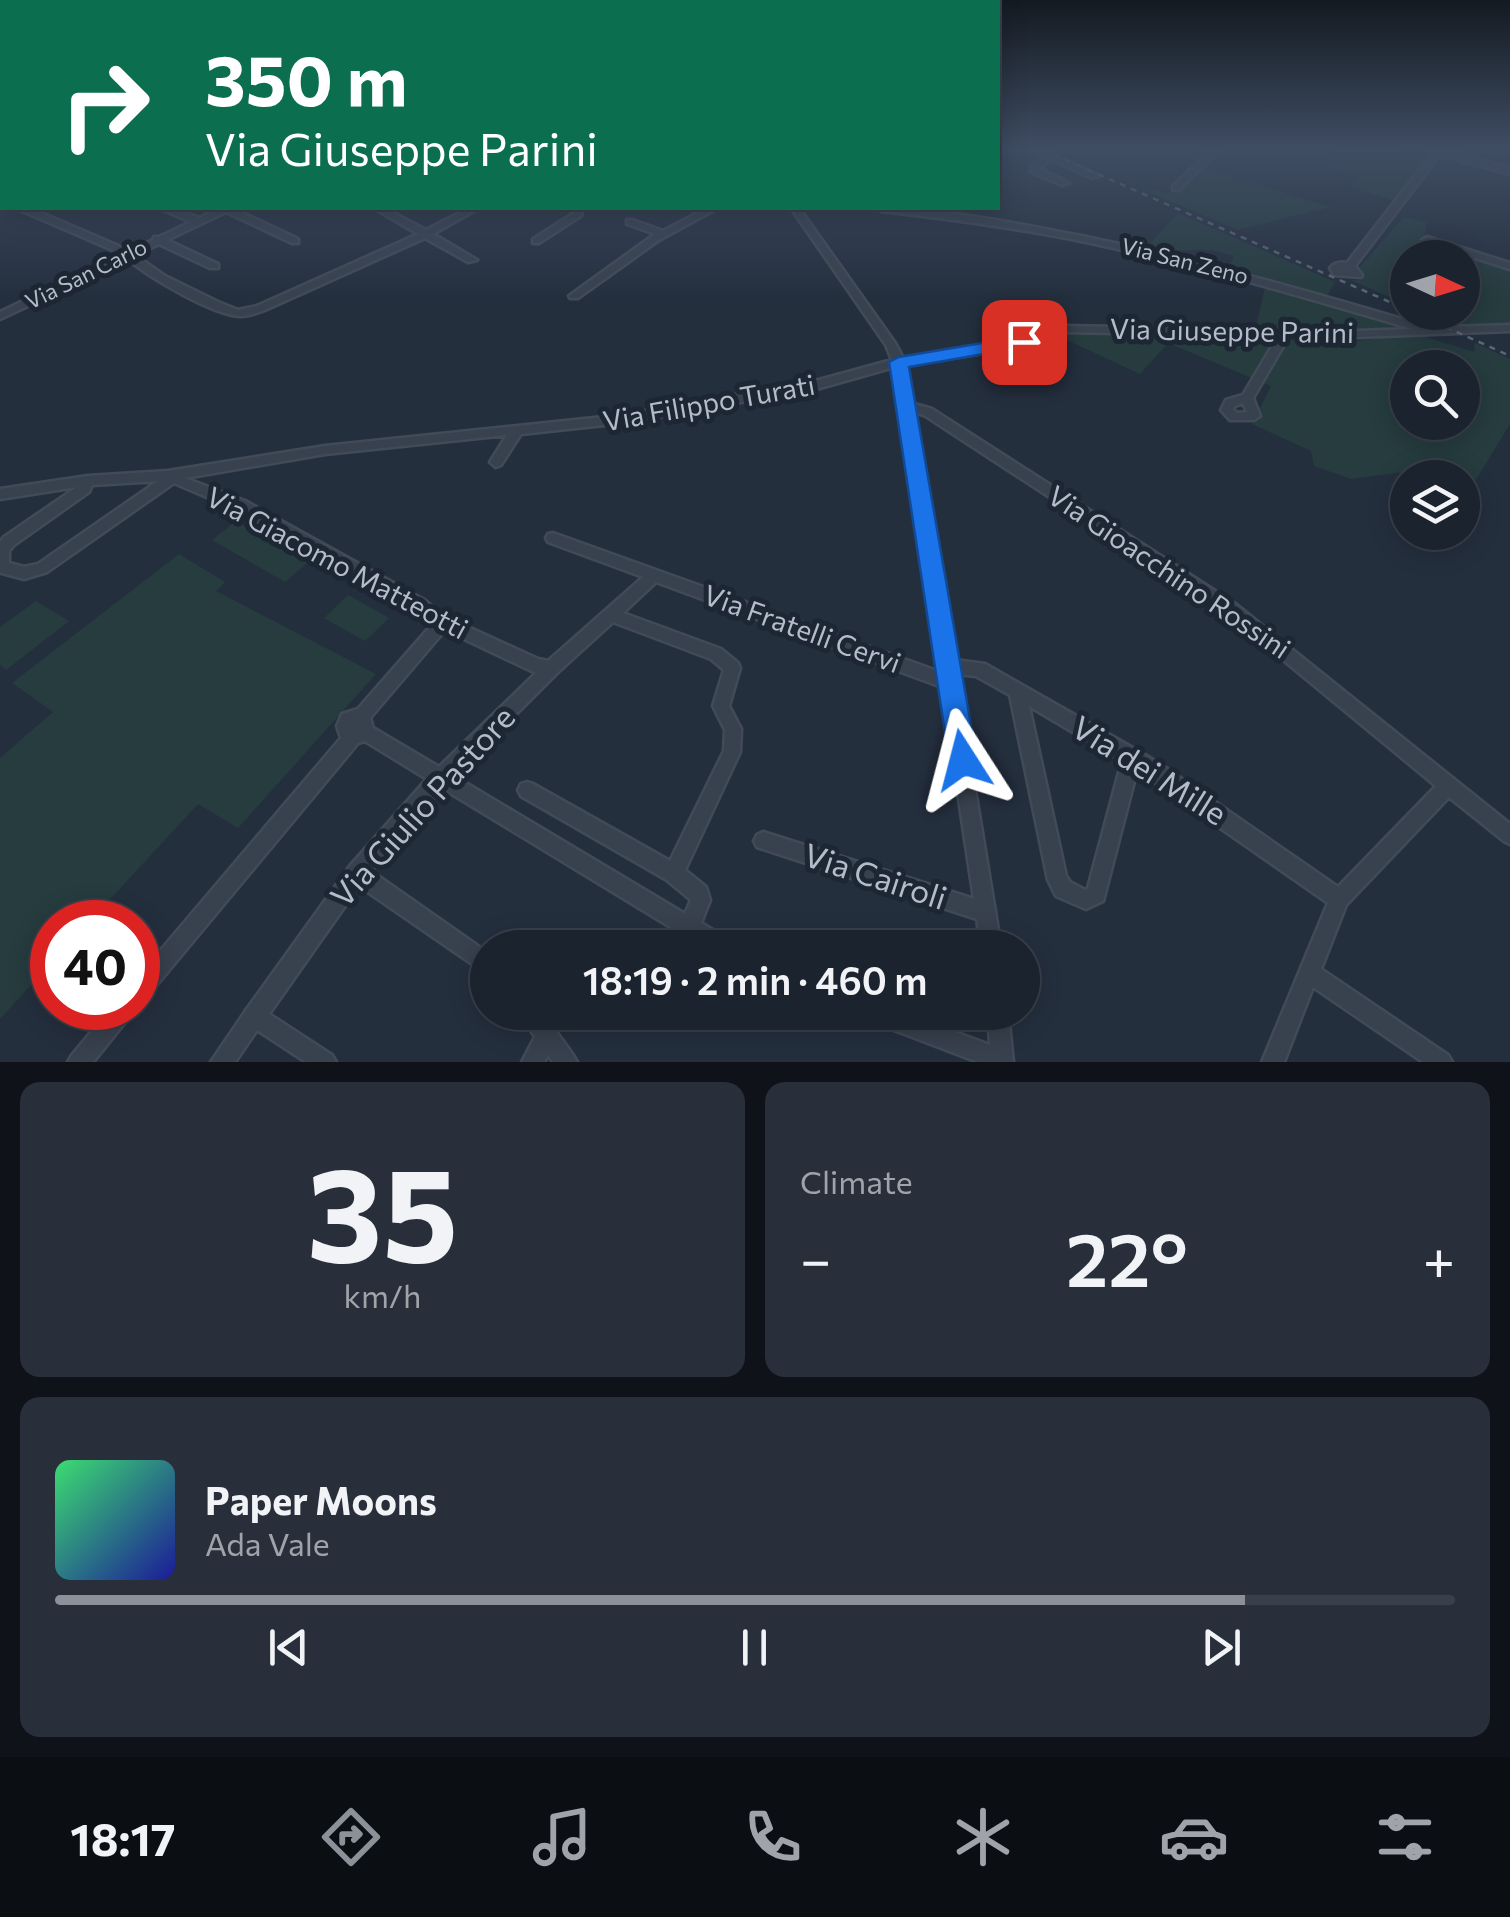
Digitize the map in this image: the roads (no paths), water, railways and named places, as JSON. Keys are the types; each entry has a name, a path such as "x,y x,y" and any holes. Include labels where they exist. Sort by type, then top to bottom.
{"street":[{"path":"1350,267 1402,200"},
{"path":"29,210 127,253 132,260 231,311 245,312 426,234 471,210"},
{"path":"171,210 198,221"},
{"name":"Via San Carlo","path":"0,316 222,210"},
{"path":"230,210 295,241"},
{"path":"382,210 472,260"},
{"path":"536,241 577,215 578,210"},
{"path":"574,296 663,234 709,210"},
{"path":"795,210 899,362 989,930"},
{"name":"Via San Zeno","path":"898,210 1018,224 1089,238 1259,280 1390,319"},
{"path":"630,222 663,234"},
{"path":"157,239 214,266"},
{"path":"1480,257 1510,266"},
{"name":"Via Giuseppe Parini","path":"899,362 1007,347 1064,328 1362,334 1412,330"},
{"name":"Via Giuseppe Parini","path":"1480,328 1510,328"},
{"path":"1259,332 1274,354"},
{"path":"1248,398 1286,333"},
{"name":"Via Filippo Turati","path":"165,477 325,450 650,415 829,383 899,362"},
{"name":"Via Gioacchino Rossini","path":"907,406 928,412 1228,607 1510,835"},
{"path":"496,462 518,430"},
{"path":"88,481 84,489 10,541 2,550 2,566 24,573 42,568 165,477"},
{"path":"56,550 165,477"},
{"name":"Via Giacomo Matteotti","path":"0,494 88,481 165,477 240,505 419,604 440,620 536,666 551,668"},
{"name":"Via Fratelli Cervi","path":"553,538 652,576 950,674"},
{"name":"Via Giulio Pastore","path":"222,1062 357,872 442,777 551,668 652,576"},
{"path":"612,615 716,654 732,668 721,706 733,729 732,752 674,873"},
{"path":"160,966 435,631 440,620"},
{"name":"Via dei Mille","path":"950,674 980,670 1017,689 1212,808 1339,900"},
{"path":"1017,689 1057,880 1063,889 1086,900 1096,894 1132,758"},
{"path":"355,728 694,930"},
{"path":"1273,1062 1339,900 1448,785"},
{"path":"527,790 674,873 699,894 701,900 689,927"},
{"name":"Via Cairoli","path":"763,841 987,913"},
{"path":"357,872 470,953"},
{"path":"1308,972 1440,1062"},
{"path":"254,1016 325,1062"},
{"path":"78,1062 105,1030"},
{"path":"542,1030 566,1062"},
{"path":"919,1030 1001,1061 999,1030"},
{"path":"534,1062 546,1036"}],"railway":[{"path":"1156,200 1390,302"},
{"path":"1453,330 1510,356"}]}
